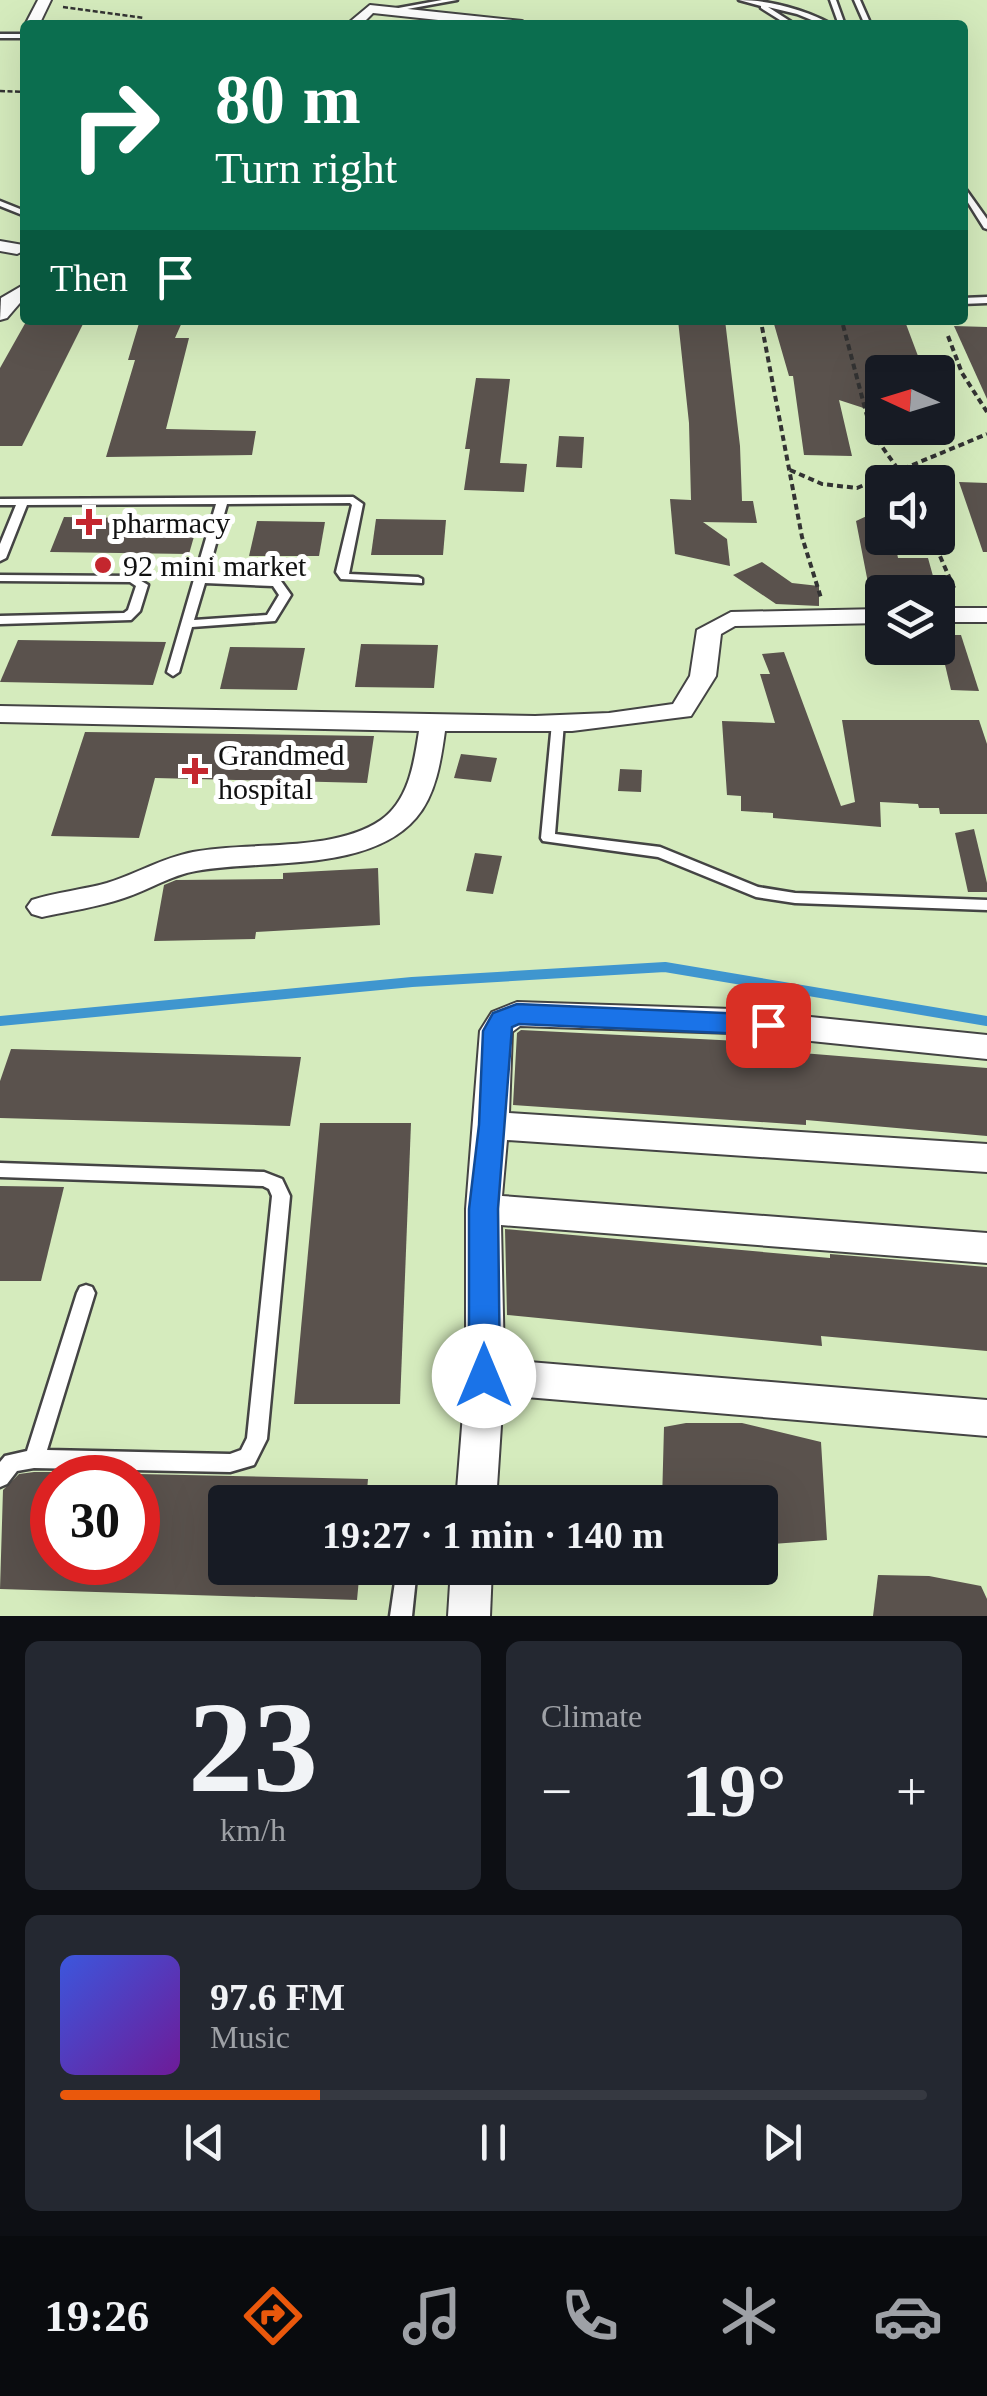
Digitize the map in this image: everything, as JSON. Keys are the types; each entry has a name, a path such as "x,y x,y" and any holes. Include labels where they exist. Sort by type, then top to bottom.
{"street":[{"path":"358,20 370,9 473,20"},
{"path":"0,314 20,292"},
{"path":"955,616 987,615"},
{"path":"0,714 434,722 558,722 655,716 682,710 703,676 709,630 731,619 865,618"},
{"path":"42,906 116,890 170,867 199,860 342,845 378,835 408,810 427,761 434,722"},
{"path":"477,1485 484,1376 483,1209 496,1031 502,1020 517,1014 732,1021 987,1048"},
{"path":"492,1125 987,1158"},
{"path":"483,1209 987,1248"},
{"path":"484,1376 987,1418"},
{"path":"468,1616 471,1585"}],"lane":[{"path":"22,0 42,3"},
{"path":"384,11 454,0"},
{"path":"742,0 818,20"},
{"path":"752,0 784,20"},
{"path":"968,196 987,226"},
{"path":"0,502 353,500 358,504 344,577 418,581"},
{"path":"0,558 23,501"},
{"path":"173,672 222,502"},
{"path":"0,578 133,578 142,585 134,612 127,617 0,620"},
{"path":"187,624 271,618 285,594 277,583 266,581 200,580"},
{"path":"558,722 548,838 660,852 756,892 795,898 987,905"},
{"path":"0,1170 264,1179 276,1184 280,1196 256,1439 246,1458 230,1463 160,1462"},
{"path":"36,1455 86,1293"},
{"path":"0,1477 12,1463 30,1461"},
{"path":"401,1616 405,1585"}],"path":[{"path":"42,3 144,18"},
{"path":"844,326 871,431 898,465"},
{"path":"762,327 802,537 819,586 823,616"},
{"path":"948,336 962,374 987,412"},
{"path":"914,465 959,451 987,434"},
{"path":"790,470 837,488 865,487"}],"green space":[{"path":"0,0 987,0 987,1616 0,1616"}],"building":[{"path":"24,325 82,325 22,446 0,446 0,368"},
{"path":"138,325 181,325 175,338 189,338 166,429 256,431 252,455 106,457 135,360 128,360"},
{"path":"679,325 726,325 740,446 742,501 753,501 757,523 703,522 727,539 730,566 675,554 670,499 691,500 689,423"},
{"path":"774,325 906,325 918,355 865,355 865,408 839,400 852,456 804,455 793,376 789,376"},
{"path":"954,326 987,327 987,399"},
{"path":"476,378 510,379 500,463 527,464 524,492 464,490 470,449 465,449"},
{"path":"559,436 584,437 582,468 556,467"},
{"path":"959,482 987,483 987,552 983,552"},
{"path":"64,517 199,519 189,554 50,552"},
{"path":"865,517 865,555 928,558 933,575 866,575 856,521"},
{"path":"376,519 446,520 443,555 371,555"},
{"path":"257,521 325,522 319,556 249,556"},
{"path":"762,562 792,583 819,586 819,606 776,604 733,575"},
{"path":"955,635 961,635 979,691 951,690 945,665 955,665"},
{"path":"18,640 166,642 153,685 0,682"},
{"path":"361,644 438,645 434,688 355,687"},
{"path":"230,647 305,648 297,690 220,689"},
{"path":"784,652 841,806 855,802 842,720 979,720 987,744 987,814 940,814 939,808 880,802 881,827 773,818 773,813 741,811 741,796 727,795 722,721 775,723 760,674 770,674 762,654"},
{"path":"85,732 374,736 367,783 155,778 139,838 51,836"},
{"path":"461,754 497,758 491,782 454,778"},
{"path":"620,769 642,770 641,792 618,791"},
{"path":"974,829 987,892 968,892 955,833"},
{"path":"475,853 502,856 493,894 466,891"},
{"path":"378,868 380,925 256,932 255,939 154,941 164,885 176,880 283,879 283,873"},
{"path":"521,1030 801,1044 802,1053 987,1068 987,1136 806,1120 806,1125 513,1105 517,1033"},
{"path":"11,1049 301,1057 290,1126 0,1118 0,1081"},
{"path":"320,1123 411,1123 400,1404 294,1404"},
{"path":"0,1186 64,1187 41,1281 0,1281"},
{"path":"505,1229 830,1258 830,1254 987,1267 987,1351 821,1336 822,1346 507,1315"},
{"path":"742,1423 821,1442 827,1540 778,1544 778,1485 662,1485 664,1427"},
{"path":"30,1473 30,1585 160,1585 160,1474 368,1479 367,1485 208,1485 208,1585 358,1585 357,1600 0,1589 3,1490 19,1474"},
{"path":"878,1575 929,1576 981,1586 987,1599 987,1616 873,1616"}],"waterway":[{"path":"0,1021 412,982 665,967 987,1021"}],"place":[{"name":"pharmacy","path":"89,522"},
{"name":"92 mini market","path":"103,565"},
{"name":"Grandmed hospital","path":"195,771"}],"route":[{"path":"484,1376 483,1209 496,1031 502,1020 517,1014 768,1025"}]}
